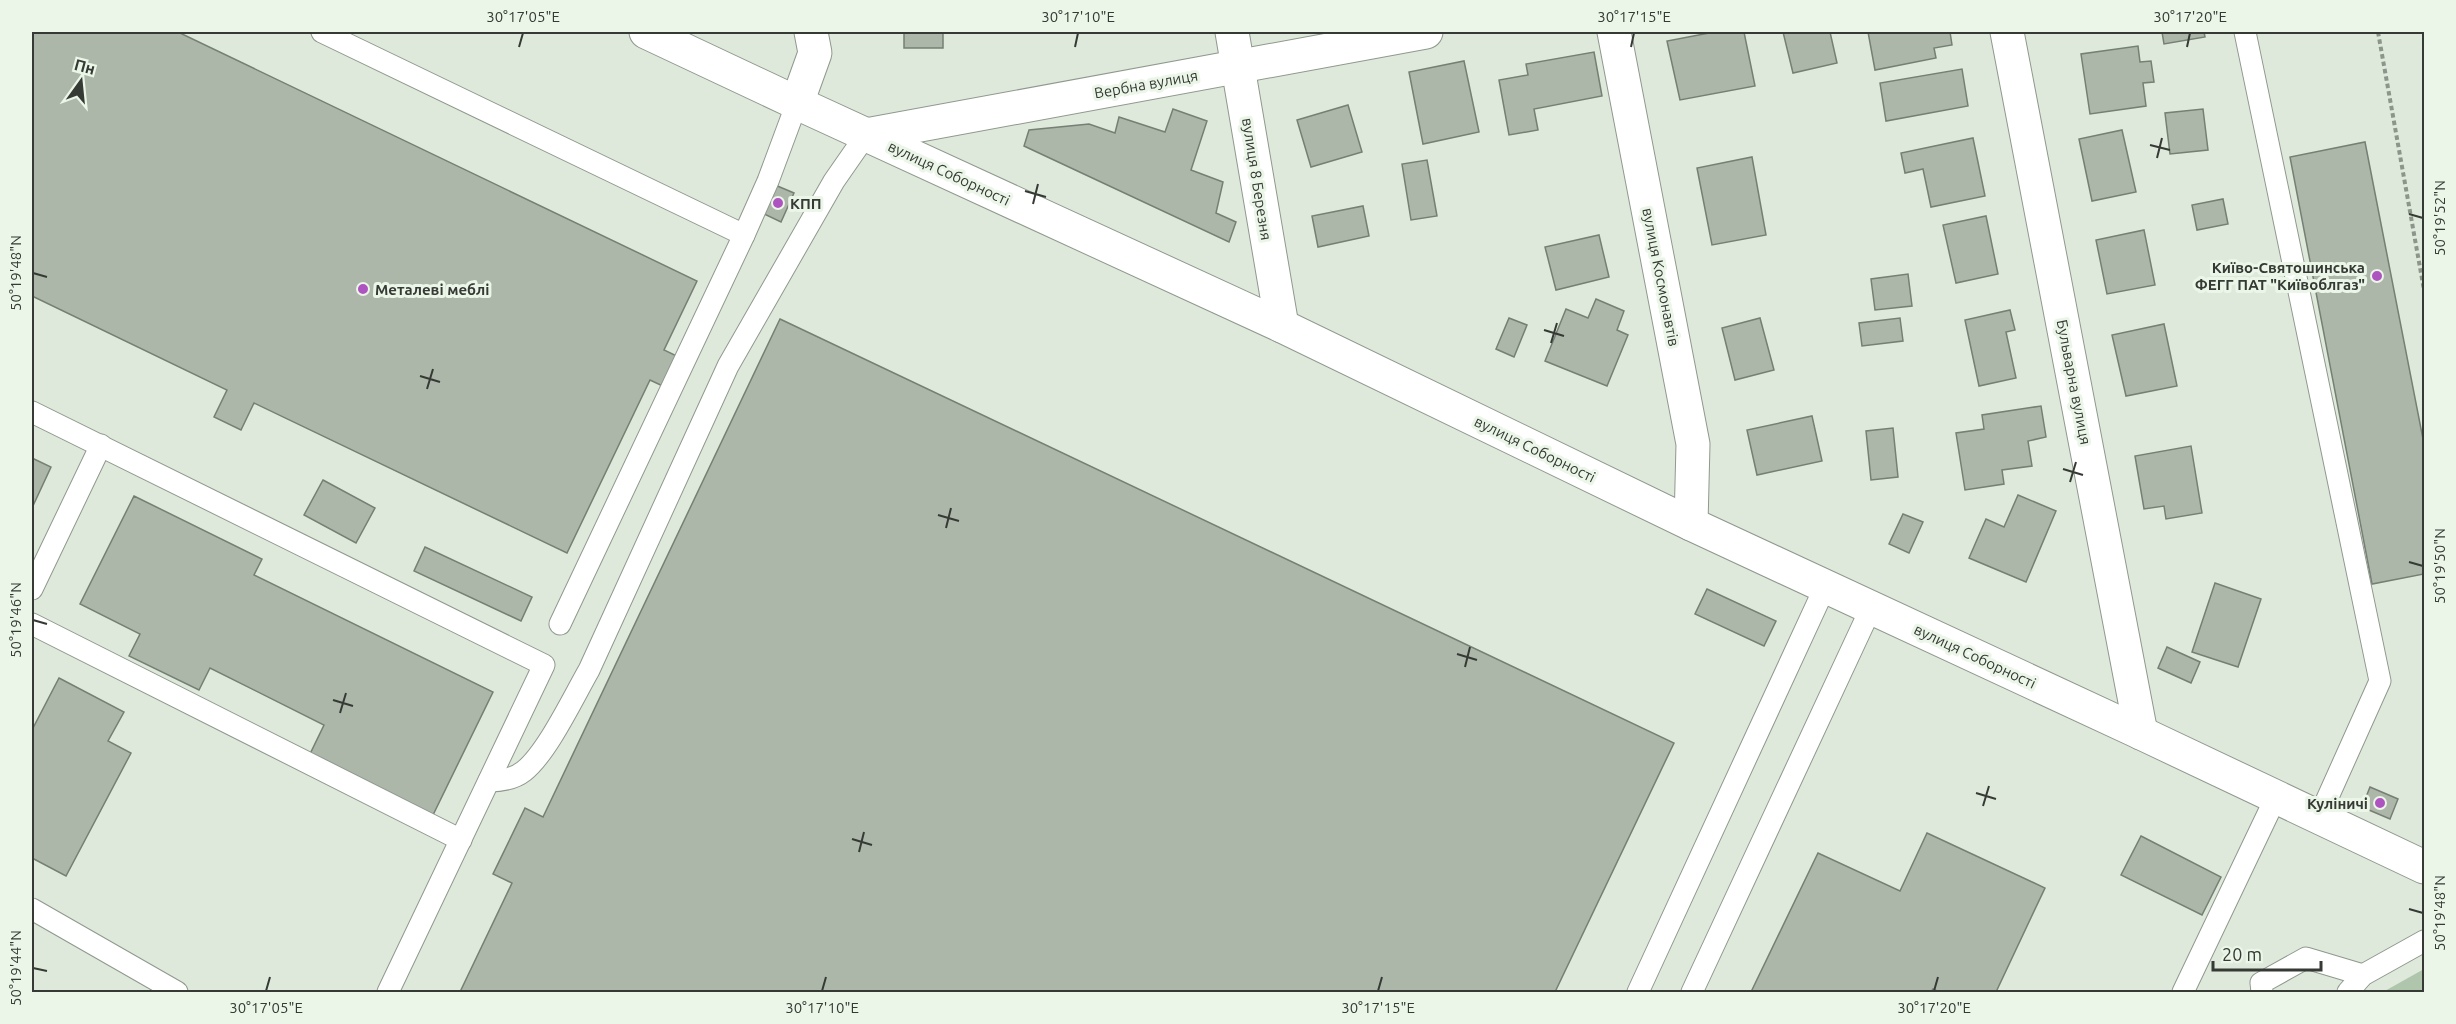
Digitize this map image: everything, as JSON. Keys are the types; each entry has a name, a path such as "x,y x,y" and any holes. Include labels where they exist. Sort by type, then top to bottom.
{"street":[{"name":"вулиця Соборності","path":"646,32 797,104 1282,326 1691,524 2141,732 2424,867"},
{"path":"797,104 815,53 811,32"},
{"name":"вулиця 8 Березня","path":"1232,32 1282,326"},
{"name":"Вербна вулиця","path":"866,135 1426,32"},
{"name":"вулиця Космонавтів","path":"1614,32 1693,444 1691,524"},
{"name":"Бульварна вулиця","path":"2007,32 2141,732"}],"lane":[{"path":"322,32 744,235"},
{"path":"2245,32 2380,681 2319,817"},
{"path":"560,624 744,235 768,181 797,104"},
{"path":"489,781 505,781 523,772 538,756 563,716 589,670 728,366 834,182 866,135"},
{"path":"32,412 544,665 388,993"},
{"path":"32,589 100,445"},
{"path":"1638,993 1825,586"},
{"path":"1692,993 1871,608"},
{"path":"32,624 461,840"},
{"path":"2183,993 2276,797"},
{"path":"32,909 177,993"},
{"path":"2348,993 2363,975 2424,940"},
{"path":"2262,993 2261,983 2306,958 2363,975"}],"path":[{"path":"2378,32 2424,290"}],"green space":[{"path":"2424,969 2424,992 2383,992"}],"building":[{"name":"Металеві меблі","path":"32,32 178,32 697,281 664,350 683,359 669,389 650,380 567,553 254,403 241,430 214,417 227,390 32,296"},
{"path":"904,32 943,32 943,48 904,48"},
{"path":"1708,32 1744,32 1755,86 1680,100 1667,41"},
{"path":"1783,32 1830,32 1837,63 1793,73"},
{"path":"1868,32 1950,32 1952,45 1934,48 1936,58 1875,70"},
{"path":"2162,32 2204,32 2205,37 2164,44"},
{"path":"2138,46 2140,62 2151,61 2154,82 2143,83 2146,106 2090,114 2081,54"},
{"path":"1594,52 1602,96 1534,109 1538,130 1509,135 1499,80 1528,75 1526,64"},
{"path":"1464,61 1479,132 1423,144 1409,72"},
{"path":"1962,69 1968,106 1886,121 1880,83"},
{"path":"1348,105 1362,152 1311,167 1297,120"},
{"path":"1173,109 1207,121 1191,170 1223,182 1216,213 1236,222 1229,242 1024,146 1029,130 1089,124 1115,133 1119,117 1165,132"},
{"path":"2203,109 2208,150 2170,154 2165,113"},
{"path":"2122,130 2136,192 2092,201 2079,139"},
{"path":"1973,138 1985,196 1931,207 1923,169 1905,173 1901,153"},
{"path":"2365,142 2424,444 2424,574 2372,584 2290,157"},
{"path":"1752,157 1766,235 1712,245 1697,168"},
{"path":"1427,160 1437,216 1411,220 1402,164"},
{"name":"КПП","path":"775,185 794,193 781,222 762,213"},
{"path":"2223,199 2228,224 2197,230 2192,205"},
{"path":"1363,206 1369,236 1318,247 1312,216"},
{"path":"1986,216 1998,274 1956,283 1943,225"},
{"path":"2144,230 2155,285 2107,294 2096,240"},
{"path":"1599,235 1609,277 1556,290 1545,247"},
{"path":"1908,274 1912,306 1875,310 1871,279"},
{"path":"1596,299 1624,311 1617,330 1628,335 1607,386 1545,361 1566,309 1588,318"},
{"path":"2010,310 2015,330 2006,332 2016,378 1979,386 1965,320"},
{"path":"1509,318 1527,325 1514,357 1496,349"},
{"path":"1760,318 1774,370 1735,380 1722,328"},
{"path":"1900,318 1903,341 1862,346 1859,323"},
{"path":"780,319 1674,743 1555,992 460,992 512,883 493,874 525,808 543,817"},
{"path":"2164,324 2177,386 2126,396 2112,335"},
{"path":"2041,406 2046,437 2028,441 2032,466 2002,470 2004,484 1965,490 1956,433 1984,429 1982,415"},
{"path":"1812,416 1822,461 1757,475 1747,430"},
{"path":"1893,428 1898,477 1871,480 1866,431"},
{"path":"2191,446 2202,513 2166,519 2164,506 2144,509 2135,456"},
{"path":"32,458 51,467 32,508"},
{"path":"323,480 375,508 356,543 304,515"},
{"path":"2018,495 2056,511 2026,582 1969,558 1986,519 2004,527"},
{"path":"134,496 262,559 254,575 493,692 433,815 310,754 324,725 210,668 199,690 129,656 140,634 80,604"},
{"path":"1903,514 1923,522 1909,553 1889,544"},
{"path":"425,547 532,597 521,621 414,571"},
{"path":"2215,583 2261,599 2238,667 2192,652"},
{"path":"1707,589 1776,621 1764,646 1695,614"},
{"path":"2167,647 2200,662 2191,683 2158,668"},
{"path":"59,678 124,712 108,741 131,753 66,876 32,858 32,730"},
{"name":"Куліничі","path":"2370,787 2398,799 2390,819 2362,807"},
{"path":"1927,833 2045,888 1996,992 1939,992 1933,989 1931,992 1751,992 1818,853 1900,891"},
{"path":"2141,836 2221,877 2202,915 2121,875"}],"place":[{"name":"КПП","path":"778,203"},
{"name":"Київо-Святошинська ФЕГГ ПАТ \"Київоблгаз\"","path":"2377,276"},
{"name":"Металеві меблі","path":"363,289"},
{"name":"Куліничі","path":"2380,803"}]}
